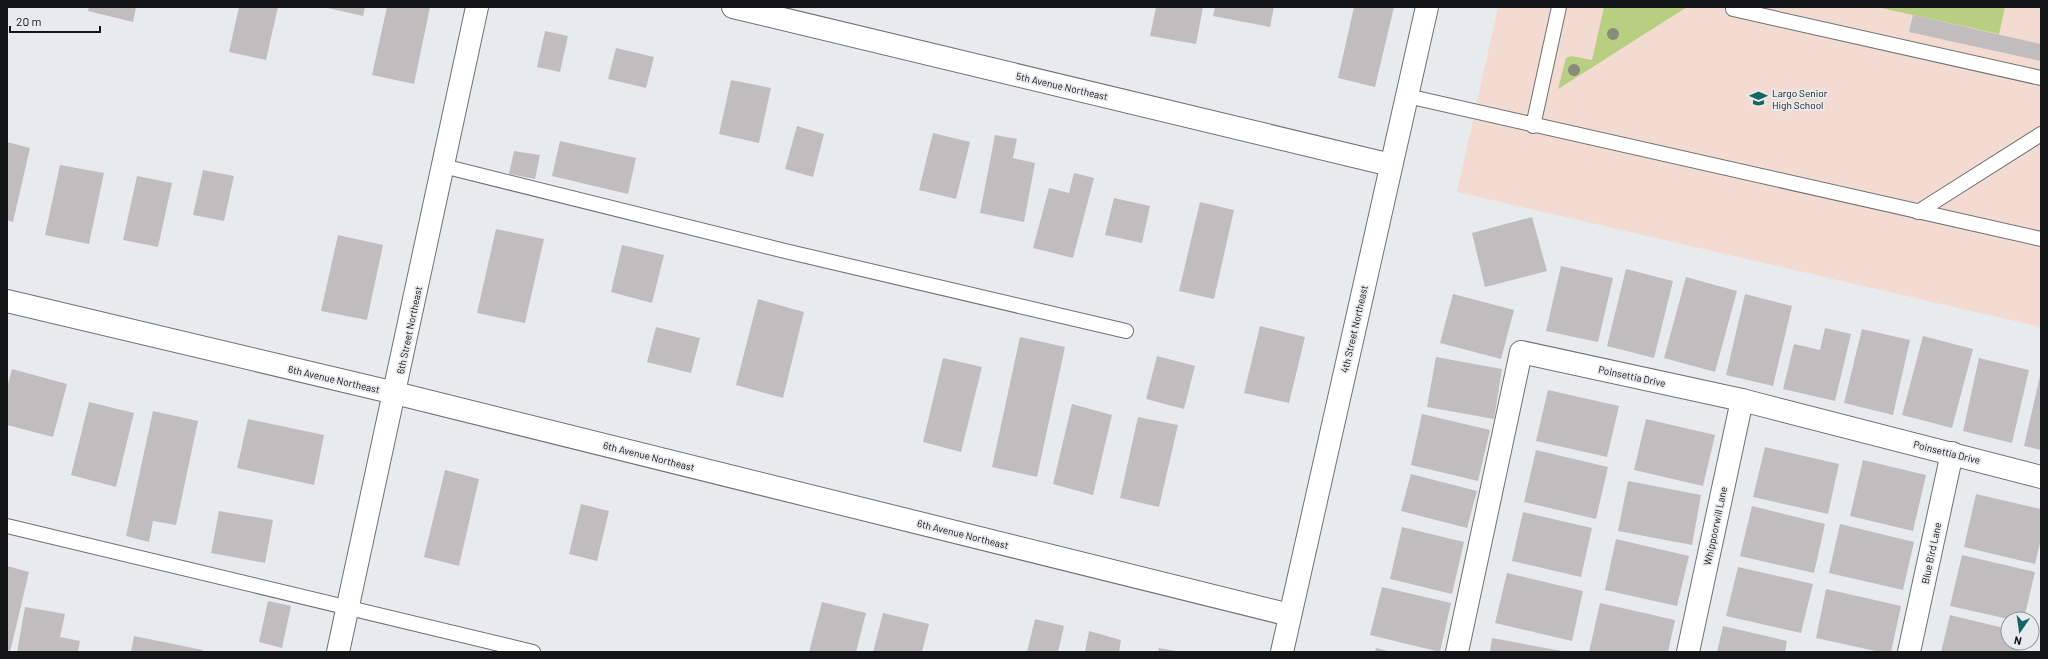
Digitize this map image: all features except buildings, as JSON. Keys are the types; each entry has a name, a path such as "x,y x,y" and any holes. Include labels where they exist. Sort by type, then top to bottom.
{"street":[{"name":"6th Street Northeast","path":"338,652 395,394 477,7"},
{"name":"5th Avenue Northeast","path":"733,7 1391,165"},
{"name":"4th Street Northeast","path":"1282,652 1427,7"},
{"name":"6th Avenue Northeast","path":"7,300 395,394 1290,615"},
{"name":"Poinsettia Drive","path":"1457,652 1521,352 1742,400 2041,477"},
{"name":"Whippoorwill Lane","path":"1688,652 1742,400"},
{"name":"Blue Bird Lane","path":"1909,652 1952,453"}],"lane":[{"path":"1533,126 1559,7"},
{"path":"1734,9 2041,78"},
{"path":"1407,96 1533,126 2041,239"},
{"path":"1918,212 2041,134"},
{"path":"443,166 785,252 1126,331"},
{"path":"7,526 348,606 533,652"}],"shaded area":[{"name":"Largo Senior High School","path":"1498,7 2041,7 2041,327 1457,192"}],"green space":[{"path":"1604,7 1687,7 1558,89 1566,58 1571,56 1592,60"},
{"path":"1877,7 2005,7 1999,34"}],"place":[{"name":"Largo Senior High School","path":"1759,99"}]}
